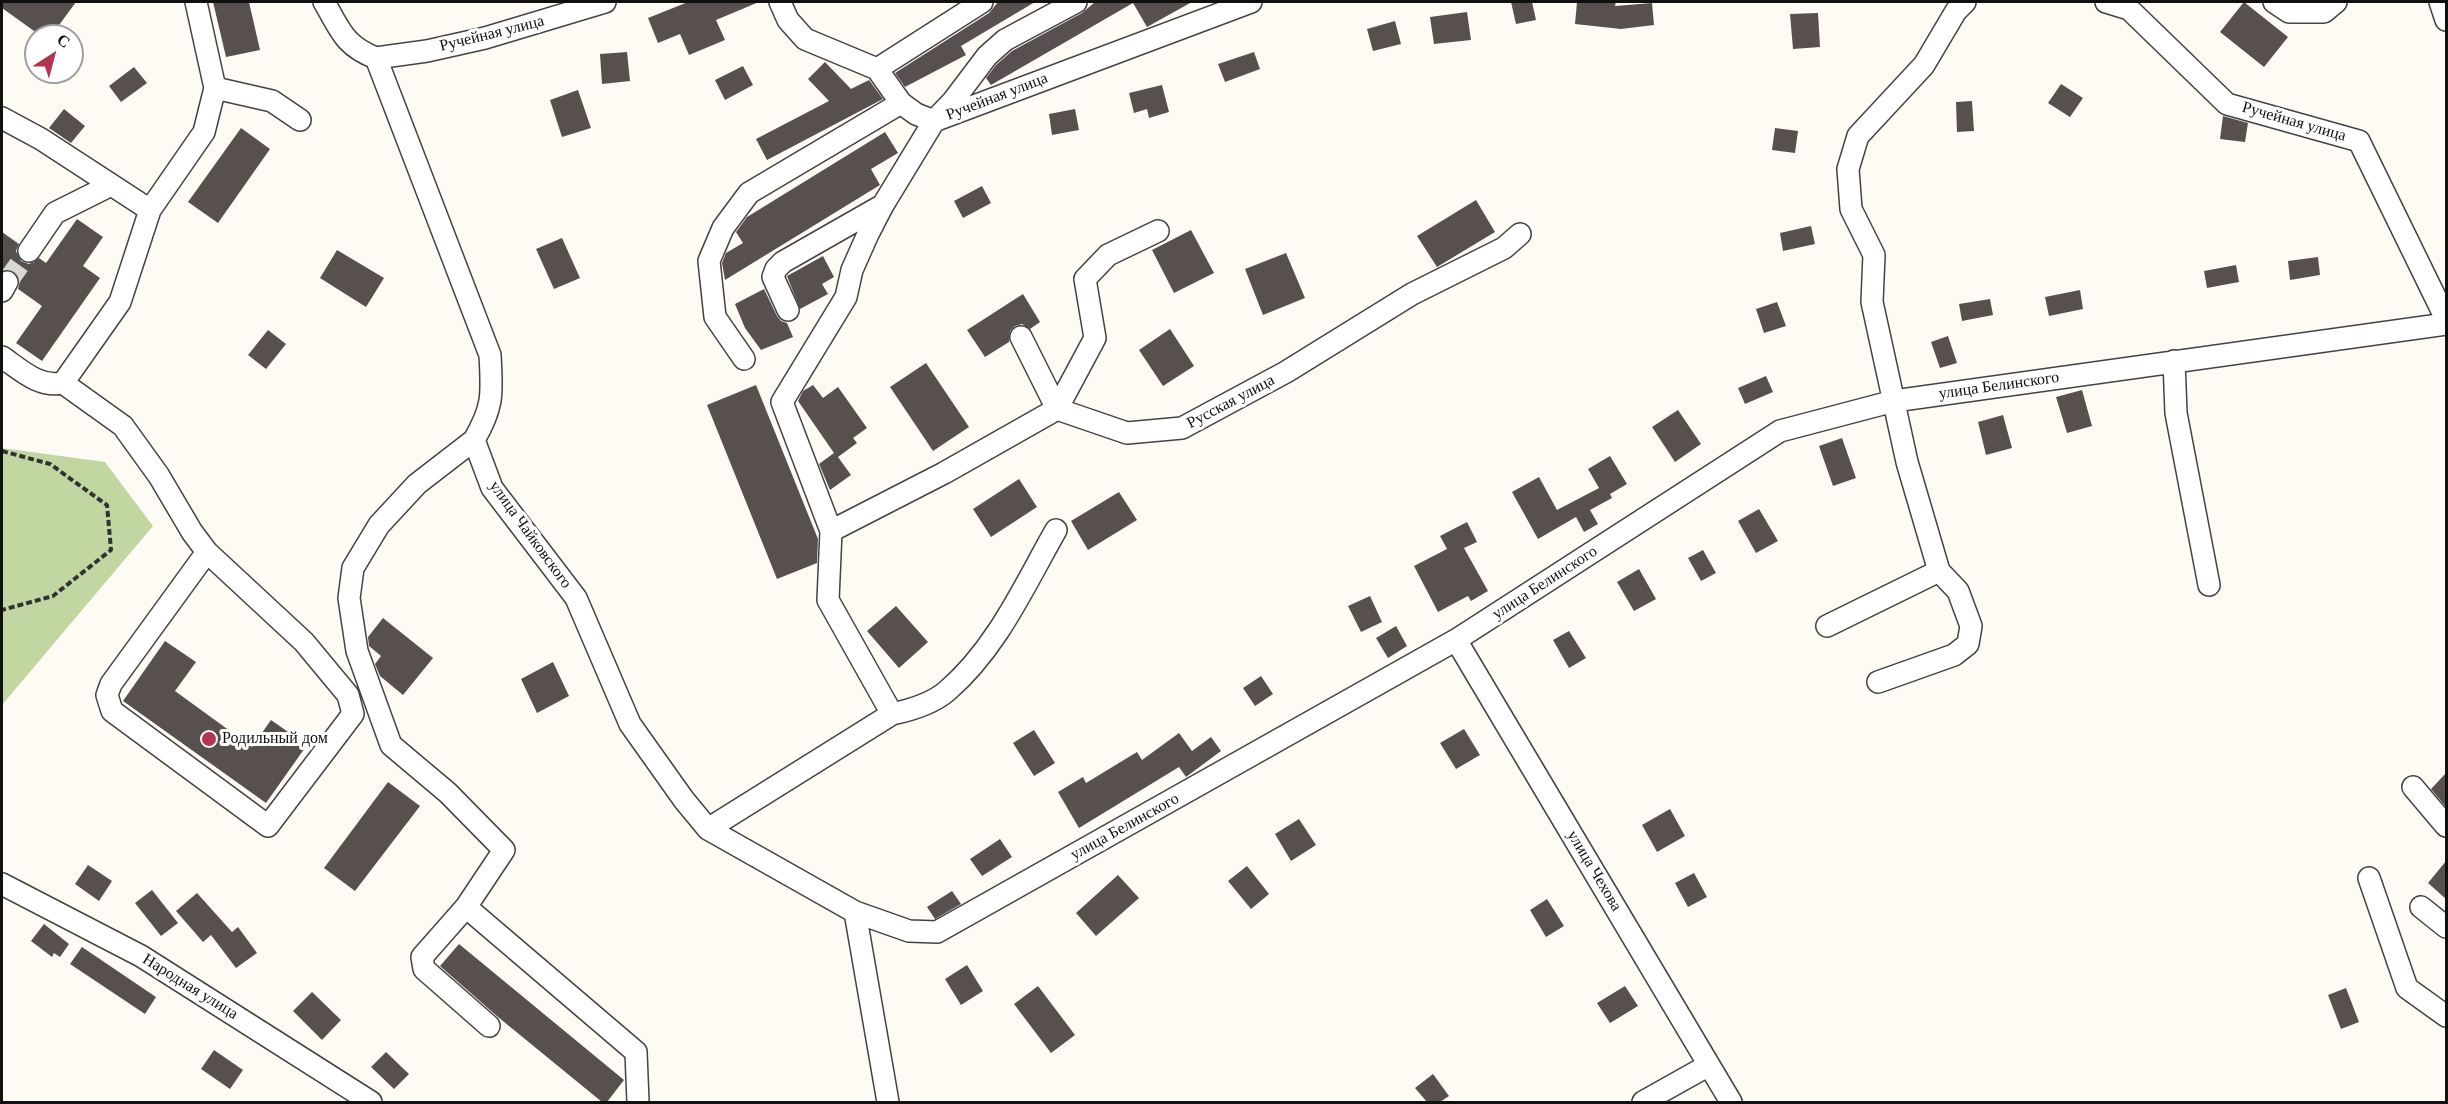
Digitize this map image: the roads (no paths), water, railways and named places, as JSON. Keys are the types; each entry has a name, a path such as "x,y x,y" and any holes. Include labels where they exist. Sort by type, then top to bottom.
{"street":[{"path":"63,383 120,302 150,210 204,132 215,88 196,2"},
{"path":"324,2 349,43 361,52 376,57 490,355 492,398 487,419 474,440 417,484 379,525 353,568 349,598 357,651 391,745 448,794 504,850 466,908 422,957 424,969 489,1026"},
{"name":"Ручейная улица","path":"376,57 427,51 485,38 605,2"},
{"path":"780,2 788,20 805,39 877,69 982,2"},
{"path":"892,714 828,600 831,531 782,402 846,297 852,270 883,205 934,121 953,101 987,56 1005,40 1076,2"},
{"path":"1193,15 1217,2"},
{"name":"Ручейная улица","path":"877,69 901,104 916,114 934,121 1251,2"},
{"path":"1878,682 1954,655 1968,644 1971,626 1958,591 1939,571 1907,462 1872,302 1874,255 1851,209 1848,169 1858,136 1924,65 1956,11 1965,2"},
{"name":"Ручейная улица","path":"2106,2 2128,5 2227,104 2359,141 2446,319"},
{"path":"2274,2 2289,12 2324,12 2336,2"},
{"path":"2440,2 2446,20"},
{"path":"215,88 272,100 300,120"},
{"path":"744,359 715,317 709,261 723,228 749,193 901,104"},
{"path":"2,118 41,139 150,210"},
{"path":"29,251 55,213 111,184"},
{"path":"788,310 773,277 776,269 783,262 883,205"},
{"path":"831,531 944,474 1057,409 1095,338 1085,279 1108,255 1158,231"},
{"name":"Русская улица","path":"1057,409 1126,433 1182,428 1286,372 1412,294 1504,248 1520,234"},
{"name":"улица Белинского","path":"708,829 855,912 909,931 937,932 1456,640 1780,431 1894,401 2446,324"},
{"path":"1021,337 1057,409"},
{"path":"2,357 36,380 51,385 63,383 123,426 159,476 207,552 304,642 348,695 352,714 268,826 112,711 107,695 111,684 207,552"},
{"path":"2174,361 2176,413 2209,585"},
{"name":"улица Чайковского","path":"474,440 492,488 576,598 630,724 684,800 708,829"},
{"path":"708,829 892,714 917,708 946,692 988,648 1056,530"},
{"path":"1827,626 1939,571"},
{"name":"улица Чехова","path":"1456,640 1731,1102"},
{"path":"2413,787 2446,826"},
{"path":"2369,878 2407,988 2446,1016"},
{"name":"Народная улица","path":"2,884 141,956 371,1102"},
{"path":"2421,907 2446,927"},
{"path":"466,908 636,1052 638,1102"},
{"path":"855,912 888,1102"},
{"path":"1642,1102 1709,1065"}],"tunnel":[{"path":"7,282 29,251"}],"place":[{"name":"Родильный дом","path":"209,739"}]}
